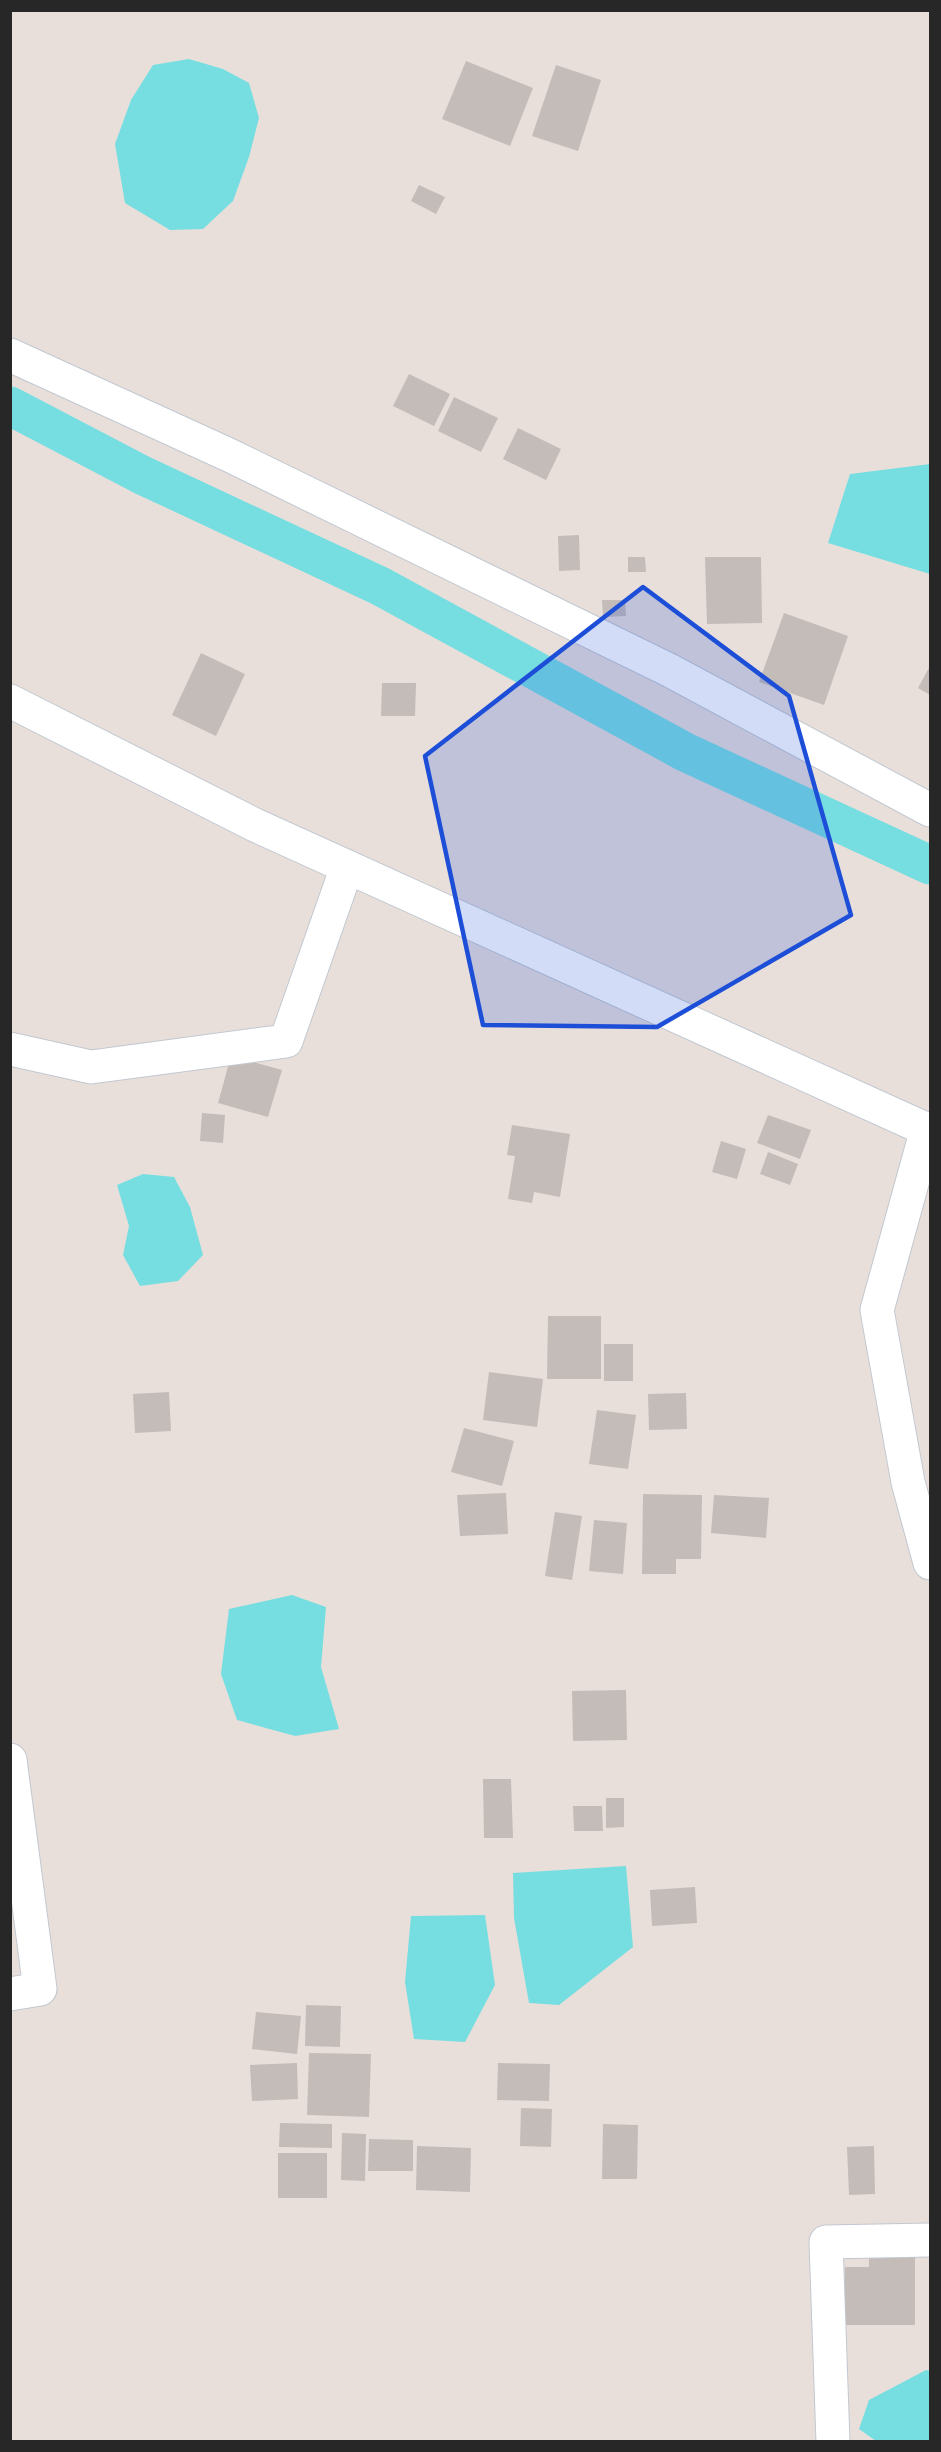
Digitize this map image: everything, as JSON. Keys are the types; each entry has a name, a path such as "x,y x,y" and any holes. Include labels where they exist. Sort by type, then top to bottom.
{"street":[{"path":"10,355 229,455 669,670 930,810"},
{"path":"10,701 255,825 929,1130 877,1310 908,1482 930,1563"},
{"path":"10,1049 92,1067 286,1041 347,867"},
{"path":"10,1760 40,1989 10,1994"},
{"path":"832,2442 826,2242 930,2240"}],"highlighted area":[{"path":"643,587 789,696 851,915 657,1027 483,1025 425,756"}],"water":[{"path":"189,59 223,69 249,83 259,118 249,157 233,201 203,229 170,230 125,203 115,144 131,100 153,65"},
{"path":"930,464 930,574 828,543 850,474"},
{"path":"143,1174 174,1177 190,1207 203,1255 178,1281 140,1286 123,1255 129,1226 117,1185"},
{"path":"292,1595 326,1607 321,1667 339,1729 295,1736 237,1720 221,1674 229,1609"},
{"path":"626,1866 633,1947 559,2005 529,2003 514,1918 513,1873"},
{"path":"485,1915 495,1985 465,2042 414,2039 405,1982 411,1916"},
{"path":"926,2370 930,2371 930,2441 876,2441 859,2429 869,2400"}],"building":[{"path":"466,61 533,88 510,146 442,119"},
{"path":"556,65 601,80 578,151 532,136"},
{"path":"419,185 445,197 436,214 411,201"},
{"path":"409,374 450,394 434,426 393,406"},
{"path":"454,397 498,418 481,452 438,431"},
{"path":"518,428 561,449 546,480 503,459"},
{"path":"579,535 580,570 559,571 558,536"},
{"path":"628,557 645,557 646,572 628,572"},
{"path":"705,557 761,557 762,623 707,624"},
{"path":"602,600 625,600 626,616 603,617"},
{"path":"784,613 848,636 824,705 759,682"},
{"path":"201,653 245,674 216,736 172,715"},
{"path":"930,666 930,695 918,688"},
{"path":"382,683 416,683 415,716 381,716"},
{"path":"231,1056 282,1070 268,1117 218,1103"},
{"path":"202,1113 225,1115 223,1143 200,1141"},
{"path":"768,1115 811,1130 800,1159 757,1143"},
{"path":"512,1125 570,1134 560,1197 534,1192 532,1203 508,1199 515,1156 507,1155"},
{"path":"721,1141 746,1149 737,1179 712,1172"},
{"path":"768,1152 798,1164 790,1185 760,1174"},
{"path":"548,1316 601,1316 601,1379 547,1379"},
{"path":"604,1344 633,1344 633,1381 604,1381"},
{"path":"489,1372 543,1379 537,1427 483,1420"},
{"path":"169,1392 171,1431 135,1433 133,1394"},
{"path":"686,1393 687,1429 649,1430 648,1394"},
{"path":"597,1410 636,1415 628,1469 589,1464"},
{"path":"464,1428 514,1441 502,1486 451,1472"},
{"path":"506,1493 508,1534 460,1536 457,1495"},
{"path":"643,1494 702,1495 701,1559 676,1559 676,1574 642,1574"},
{"path":"714,1495 769,1498 766,1538 711,1533"},
{"path":"555,1512 582,1516 572,1580 545,1576"},
{"path":"594,1520 627,1523 623,1574 589,1571"},
{"path":"626,1690 627,1740 573,1741 572,1691"},
{"path":"483,1779 511,1779 513,1838 484,1838"},
{"path":"606,1798 624,1798 624,1827 606,1828"},
{"path":"573,1806 602,1806 603,1831 574,1831"},
{"path":"695,1887 697,1923 652,1926 650,1890"},
{"path":"306,2005 341,2006 340,2047 305,2046"},
{"path":"256,2012 301,2016 297,2054 252,2049"},
{"path":"309,2053 371,2054 369,2117 307,2115"},
{"path":"297,2063 298,2099 252,2101 250,2065"},
{"path":"498,2063 550,2064 549,2101 497,2100"},
{"path":"521,2108 552,2109 551,2147 520,2146"},
{"path":"280,2123 332,2124 332,2148 279,2147"},
{"path":"603,2124 638,2125 637,2179 602,2179"},
{"path":"342,2133 366,2134 365,2181 341,2180"},
{"path":"369,2139 413,2140 413,2171 368,2171"},
{"path":"417,2146 471,2148 470,2192 416,2190"},
{"path":"874,2146 875,2194 849,2195 847,2147"},
{"path":"278,2153 327,2153 327,2198 278,2198"},
{"path":"869,2250 915,2250 915,2325 845,2325 845,2267 869,2267"}],"waterway":[{"path":"10,406 142,475 380,586 685,752 930,865"}]}
